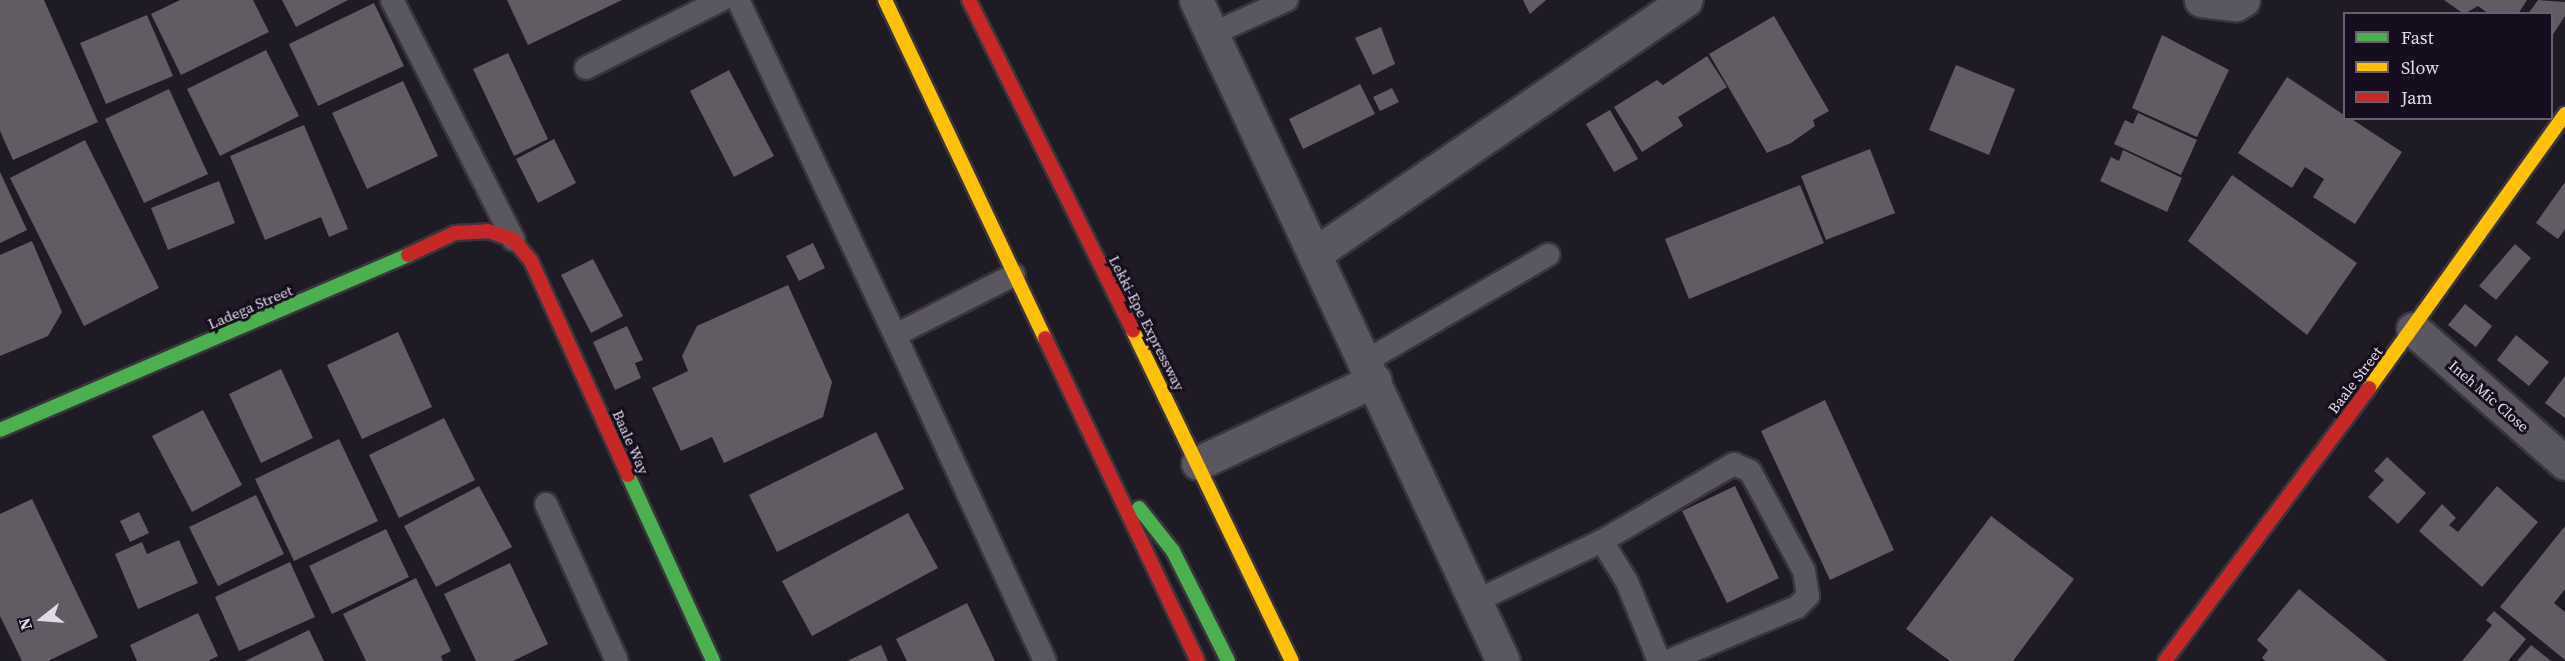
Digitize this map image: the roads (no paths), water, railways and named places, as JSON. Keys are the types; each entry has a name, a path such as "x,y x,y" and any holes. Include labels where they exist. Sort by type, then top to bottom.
{"main road":[{"path":"885,0 1198,661"},
{"name":"Lekki-Epe Expressway","path":"969,0 1198,462 1292,661"},
{"name":"Baale Street","path":"2165,661 2413,329 2565,114"},
{"name":"Ladega Street","path":"0,430 271,317 455,233 488,231 514,240"},
{"name":"Baale Way","path":"514,240 531,261 713,661"},
{"path":"1103,462 1173,551 1228,661"}],"street":[{"path":"1196,0 1316,252 1503,661"},
{"path":"1316,252 1686,0"},
{"path":"2201,0 2236,4 2243,0"},
{"name":"Ineh Mic Close","path":"2413,329 2565,463"},
{"path":"1198,462 1371,371"}],"lane":[{"path":"392,0 514,240"},
{"path":"586,68 721,0"},
{"path":"738,0 1045,661"},
{"path":"1212,34 1287,0"},
{"path":"1371,371 1548,255"},
{"path":"895,335 1014,275"},
{"path":"1476,601 1602,541 1734,464 1750,471 1804,571 1808,596 1797,607 1668,661"},
{"path":"546,504 617,661"},
{"path":"1602,541 1627,582 1659,661"}]}
